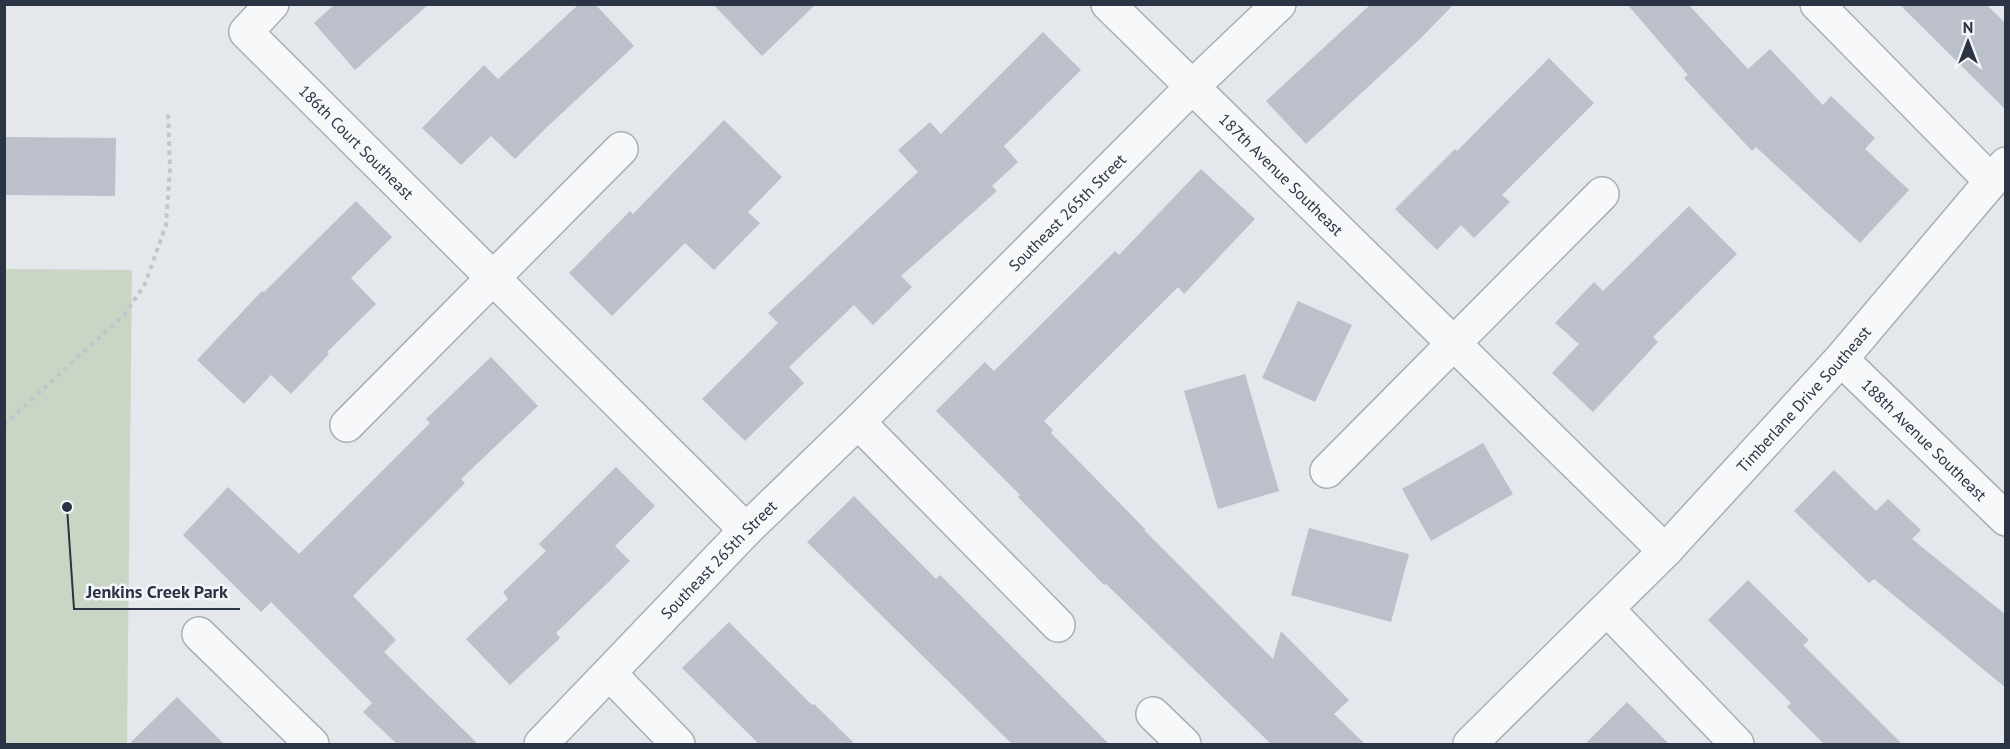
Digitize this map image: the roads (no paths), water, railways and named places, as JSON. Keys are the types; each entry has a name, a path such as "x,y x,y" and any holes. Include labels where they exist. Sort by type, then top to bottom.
{"street":[{"name":"186th Court Southeast","path":"272,4 246,32 746,530"},
{"name":"187th Avenue Southeast","path":"1108,4 1665,551"},
{"name":"Southeast 265th Street","path":"542,744 746,530 858,422 1192,87 1279,4"},
{"name":"Timberlane Drive Southeast","path":"1470,744 1665,551 1841,359 1998,172 1817,4"},
{"path":"346,425 621,149"},
{"path":"1327,471 1602,194"},
{"name":"188th Avenue Southeast","path":"1841,359 2006,519"},
{"path":"858,422 1058,625"},
{"path":"1607,609 1737,744"},
{"path":"199,634 312,744"},
{"path":"610,674 678,744"},
{"path":"1153,714 1184,744"}],"place":[{"name":"Jenkins Creek Park","path":"67,507"}]}
